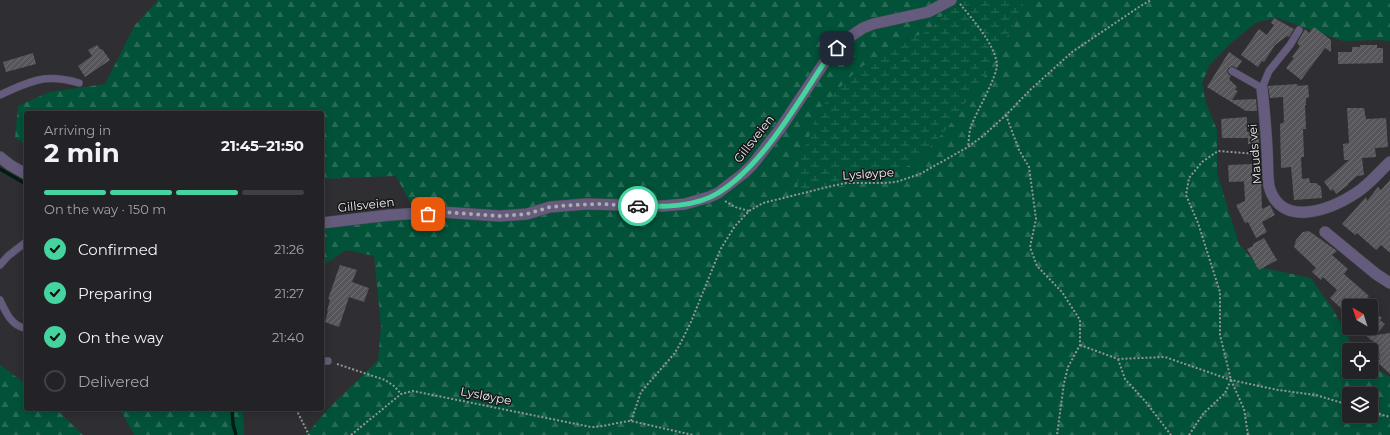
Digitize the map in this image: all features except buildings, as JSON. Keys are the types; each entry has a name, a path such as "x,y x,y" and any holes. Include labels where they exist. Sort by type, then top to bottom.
{"street":[{"name":"Gillsveien","path":"324,223 441,212 500,216 527,214 550,207 586,204 663,206 685,204 718,193 753,164 780,129 828,57 846,40 863,28 873,24 928,12 951,0"},
{"name":"Mauds vei","path":"1262,88 1270,186 1278,204 1294,212 1304,213 1323,209 1345,199 1365,187 1390,162"},
{"path":"0,157 24,173"},
{"path":"1325,232 1376,274 1390,283"}],"lane":[{"name":"Mauds vei","path":"1262,88 1269,71 1290,45 1299,30"},
{"path":"1232,71 1262,88"},
{"path":"0,96 22,85 42,78 60,79 79,83"},
{"path":"0,265 8,256 24,244"},
{"path":"0,300 11,319 16,324 24,328"}],"path":[{"path":"957,0 992,47 997,65 971,127 968,147"},
{"name":"Lysløype","path":"631,421 642,392 679,346 691,322 720,250 735,226 749,211 757,206 769,202 832,186 852,183 896,182 909,179 934,166 968,147 1006,115 1030,90 1072,52 1139,7 1152,0"},
{"path":"1006,115 1019,150 1029,167 1036,219 1030,247 1037,266 1062,292 1080,320 1080,345 1068,367 1064,382 1057,435"},
{"path":"1248,435 1244,409 1231,380 1220,335 1220,292 1198,223 1186,195 1189,178 1202,162 1218,151 1267,155"},
{"path":"718,193 725,202 749,211"},
{"path":"1080,345 1118,359 1165,357 1231,380 1278,390 1316,395 1342,403"},
{"path":"1118,359 1125,380 1145,401 1171,435"},
{"path":"325,361 385,380 394,386 401,394 351,435"},
{"path":"1189,435 1203,414 1225,393 1231,380"},
{"name":"Lysløype","path":"401,394 413,392 591,427 602,427 631,421 693,435"},
{"path":"297,411 309,435"},
{"path":"1378,414 1390,417"}],"green space":[{"path":"158,0 956,0 929,31 897,44 798,190 872,183 945,131 985,75 1018,17 1025,0 1390,0 1390,41 1343,41 1277,18 1257,22 1231,43 1209,66 1202,84 1206,103 1217,130 1217,173 1239,244 1254,261 1264,268 1311,278 1334,311 1342,326 1342,335 1347,335 1351,343 1342,343 1342,379 1378,379 1378,369 1390,377 1390,435 306,435 328,409 378,360 381,326 374,256 346,250 324,265 324,226 383,221 413,208 396,176 324,179 324,111 24,111 24,143 15,138 18,106 49,92 105,84 135,25"},
{"path":"956,0 1025,0 1018,17 985,75 945,131 916,162 872,183 798,190 797,168 820,108 858,69 897,44 929,31"},
{"path":"0,365 24,383 24,411 58,411 83,435 0,435"},
{"path":"121,411 243,411 244,435 134,435"}],"waterway":[{"path":"0,169 24,183"},
{"path":"232,411 233,424 236,435"}],"way so far":[{"path":"428,214 441,212 500,216 527,214 550,207 572,205 601,204 638,206"}],"route":[{"path":"638,206 685,204 709,197 718,193 744,173 753,164 780,129 828,57 837,48"}]}
